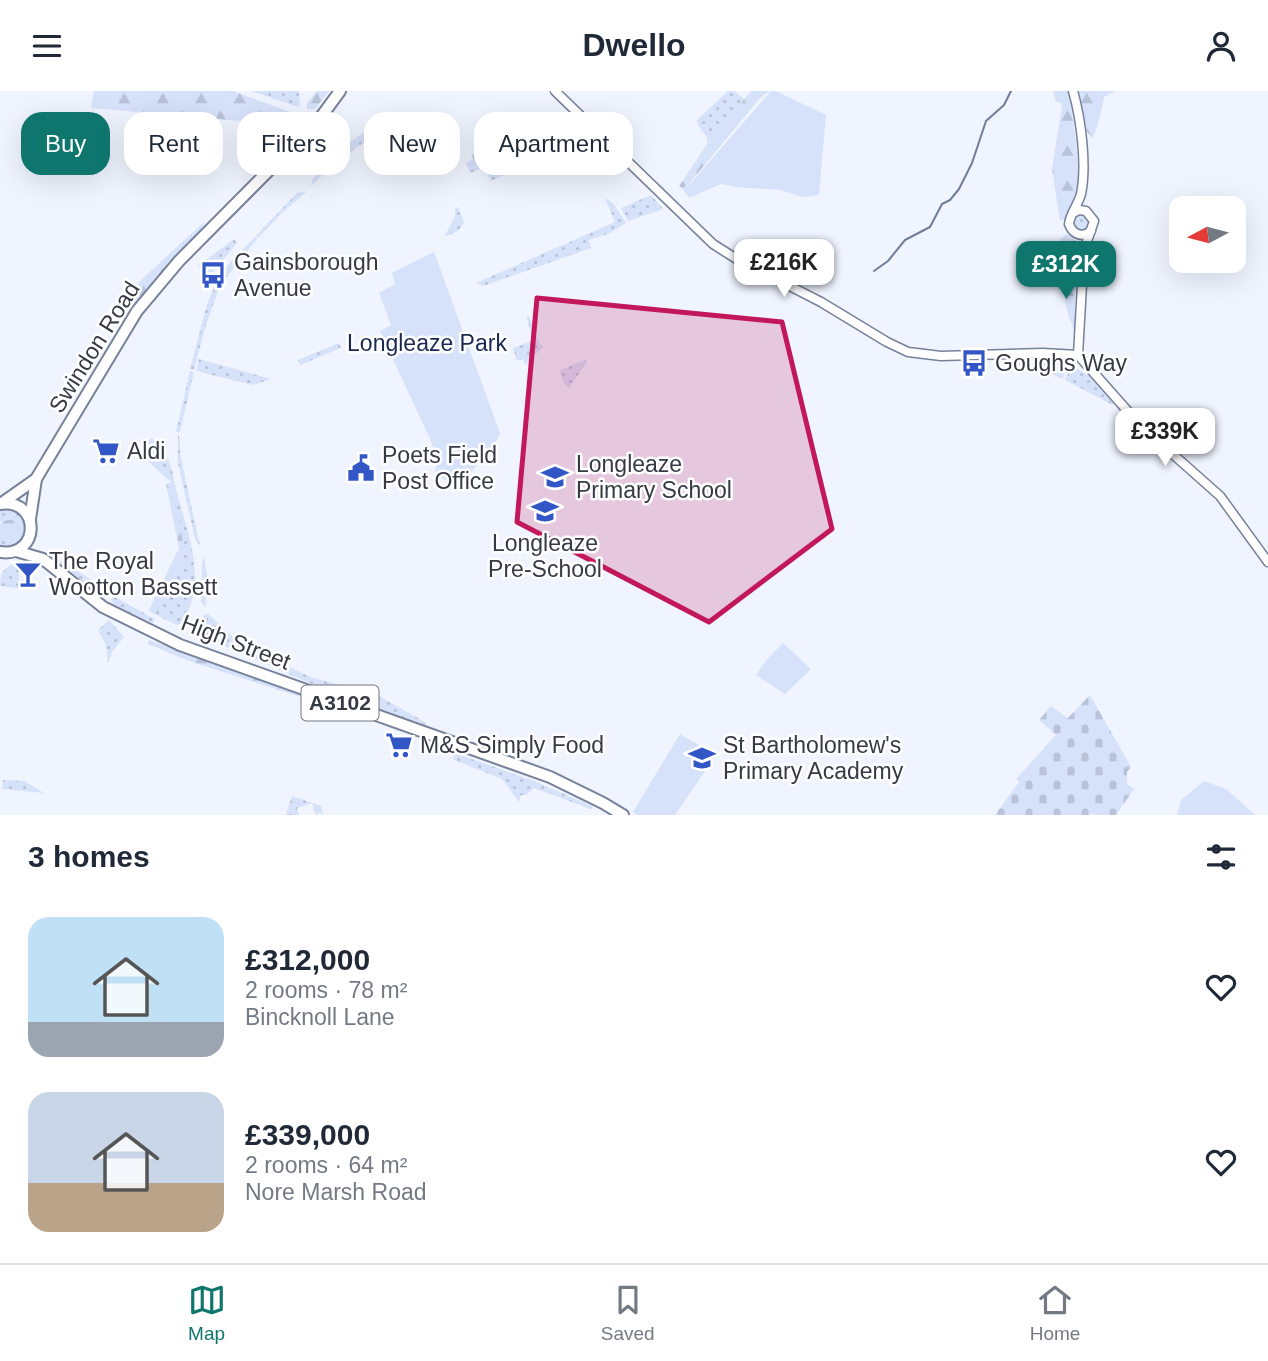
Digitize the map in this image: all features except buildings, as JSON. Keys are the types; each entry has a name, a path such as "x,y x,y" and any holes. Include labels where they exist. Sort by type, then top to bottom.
{"main road":[{"name":"Swindon Road","path":"30,519 36,479 116,344 150,295 179,261 299,141 340,91"},
{"name":"Swindon Road","path":"1,504 36,479"},
{"name":"A3102","path":"1,504 19,506 30,519 31,533 26,544 6,554"},
{"name":"High Street","path":"31,533 43,559 103,607 180,645 550,777 623,815"},
{"name":"High Street","path":"6,554 43,559"}],"street":[{"path":"555,91 713,244 821,302 895,347 913,353 941,356 1043,353 1078,355 1139,423 1225,502 1268,562"},
{"path":"1073,91 1078,111 1082,156 1081,194 1086,211 1094,219 1084,250 1078,355"},
{"path":"1081,194 1069,224 1084,250"},
{"path":"1073,213 1086,211"},
{"path":"1076,234 1084,235 1091,231"}],"highlighted area":[{"path":"537,298 782,322 832,529 709,622 517,522"}],"green space":[{"path":"94,91 233,91 290,112 237,112 237,121 223,119 223,112 137,112 91,108"},
{"path":"251,91 299,91 300,105 298,107"},
{"path":"317,91 329,91 315,109 307,109 307,103"},
{"path":"728,91 734,91 744,99 707,144 707,137 697,120"},
{"path":"751,91 770,91 760,98 688,185 682,188 679,186 707,144"},
{"path":"771,91 826,115 819,195 803,197 780,190 721,184 689,198 682,188 689,185"},
{"path":"1053,91 1068,91 1077,160 1076,198 1066,218 1060,221 1052,169 1062,106 1060,102 1056,102"},
{"path":"1078,91 1115,91 1104,97 1093,138 1087,132"},
{"path":"364,132 364,142 350,152 350,143"},
{"path":"474,153 474,171 470,173 466,163 473,159 471,154"},
{"path":"316,175 323,175 311,186"},
{"path":"488,175 504,175 491,181"},
{"path":"301,192 306,192 258,238 256,236"},
{"path":"651,195 663,209 628,221 621,208"},
{"path":"605,198 614,204 626,223 610,233 589,240 591,248 483,286 476,283 615,222"},
{"path":"458,207 464,223 458,231 444,237 455,217 455,208"},
{"path":"1082,214 1088,216 1088,228 1082,230 1076,228 1074,222 1076,216"},
{"path":"205,221 195,238 154,280 138,303 132,303 125,298 141,280"},
{"path":"1066,234 1071,237 1073,245 1074,327 1067,309 1063,285 1060,239"},
{"path":"255,237 257,239 226,278 226,267"},
{"path":"1071,237 1079,244 1080,249 1076,336 1072,326 1076,325 1076,271"},
{"path":"234,239 237,243 209,277 198,266"},
{"name":"Longleaze Park","path":"434,252 500,433 459,488 435,474 437,458 430,439 380,331 391,325 379,293 395,284 392,273"},
{"path":"220,285 194,370 190,369 207,304 214,288"},
{"path":"529,316 543,347 525,365 523,359 517,361 513,348 534,340 526,317"},
{"path":"339,343 341,348 300,365 298,360"},
{"path":"1044,358 1067,364 1068,368 1062,379 1039,366 1002,366 1013,360"},
{"path":"199,359 271,379 253,385 196,371"},
{"path":"586,359 587,362 569,388 559,371"},
{"path":"1074,367 1089,376 1115,404 1065,380 1070,369"},
{"path":"190,371 194,372 180,432 176,432"},
{"path":"178,435 200,546 195,539 178,463"},
{"path":"152,438 169,461 172,470 195,567 195,587 191,602 183,623 177,625 152,613 181,562 172,483 151,464 141,447"},
{"path":"172,482 183,544 181,562 152,613 149,610 179,548 166,484"},
{"path":"6,508 22,516 26,530 18,543 0,547 0,535 10,541 2,521 0,523 0,509"},
{"path":"9,520 16,523 19,530 16,537 9,540 2,537 -1,530 2,523"},
{"path":"51,555 108,590 104,595 98,594 61,568"},
{"path":"204,556 208,583 205,607 201,601"},
{"path":"19,562 19,580 25,581 24,589 0,586 4,570"},
{"path":"113,596 155,619 153,623 114,605 111,600"},
{"path":"205,614 236,640 310,677 377,695 426,725 337,695 196,634"},
{"path":"109,620 124,637 112,652 108,663 106,645 98,630"},
{"path":"149,640 308,696 310,700 189,661 148,644"},
{"path":"783,643 811,669 785,694 756,675"},
{"path":"1090,695 1131,767 1127,772 1127,784 1134,789 1116,815 995,815 1019,782 1016,779 1056,735 1039,720 1051,706 1068,718"},
{"path":"680,734 716,755 675,815 637,815 633,812"},
{"path":"452,752 534,781 592,806 591,809 534,788 526,795 521,795 519,802 502,779 454,760"},
{"path":"3,780 24,781 44,793 2,789"},
{"path":"1204,781 1226,789 1255,815 1177,815 1181,800"},
{"path":"292,796 321,806 323,815 320,812 316,815 312,803 297,808 299,815 286,815"}],"waterway":[{"path":"874,271 888,261 905,240 930,227 942,204 950,200 959,189 972,163 986,121 1004,105 1011,91"}],"place":[{"name":"Gainsborough Avenue","path":"213,275"},
{"name":"Goughs Way","path":"974,363"},
{"name":"Aldi","path":"106,451"},
{"name":"Poets Field Post Office","path":"361,468"},
{"name":"Longleaze Primary School","path":"555,477"},
{"name":"Longleaze Pre-School","path":"545,511"},
{"name":"The Royal Wootton Bassett","path":"28,574"},
{"name":"M&S Simply Food","path":"399,745"},
{"name":"St Bartholomew's Primary Academy","path":"702,758"}]}
